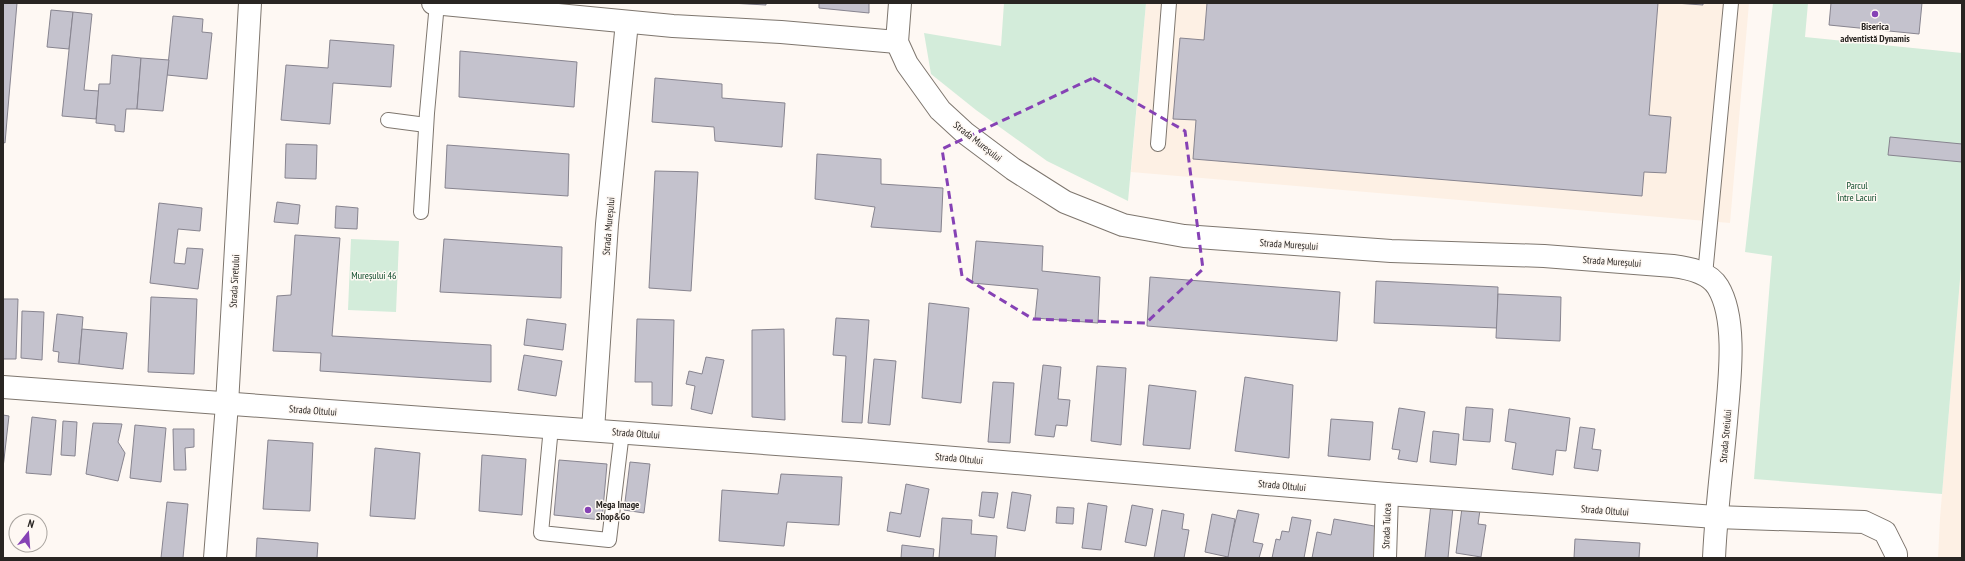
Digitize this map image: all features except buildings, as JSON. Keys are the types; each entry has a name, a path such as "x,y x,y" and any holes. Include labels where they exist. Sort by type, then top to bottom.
{"street":[{"name":"Strada Siretului","path":"215,558 227,404 250,3"},
{"path":"433,3 627,22 782,32 897,42"},
{"name":"Strada Mureșului","path":"900,3 897,42 906,64 940,110 965,133 1012,168 1065,202 1123,226 1184,236 1352,248 1544,256 1689,268 1705,275 1717,285 1724,298 1727,315"},
{"name":"Strada Mureșului","path":"593,430 607,224 627,22"},
{"name":"Strada Streiului","path":"1714,558 1716,517 1729,386 1731,337 1727,315"},
{"name":"Strada Oltului","path":"3,387 622,432 1387,494 1716,517 1864,522 1885,532 1896,554 1896,558"},
{"name":"Strada Tulcea","path":"1385,558 1387,494"}],"lane":[{"path":"1158,144 1169,3"},
{"path":"1705,275 1731,3"},
{"path":"421,212 426,125 437,4"},
{"path":"388,120 426,125"},
{"path":"551,427 541,532 609,540 622,432"}],"highlighted area":[{"path":"1093,78 1185,131 1203,269 1146,323 1033,319 962,276 942,149"}],"shaded area":[{"path":"1146,3 1749,3 1730,223 1131,172"},
{"path":"1962,256 1962,558 1938,558 1940,518"}],"green space":[{"path":"1004,3 1146,3 1128,201 1047,161 976,110 931,74 924,33 1001,46"},
{"name":"Parcul Între Lacuri","path":"1773,3 1808,3 1805,37 1962,53 1962,256 1942,494 1754,479 1772,256 1745,252"},
{"name":"Mureșului 46","path":"351,239 399,241 396,312 348,310"}],"place":[{"name":"Biserica adventistă Dynamis","path":"1875,14"},
{"name":"Mega Image Shop&Go","path":"588,510"}]}
